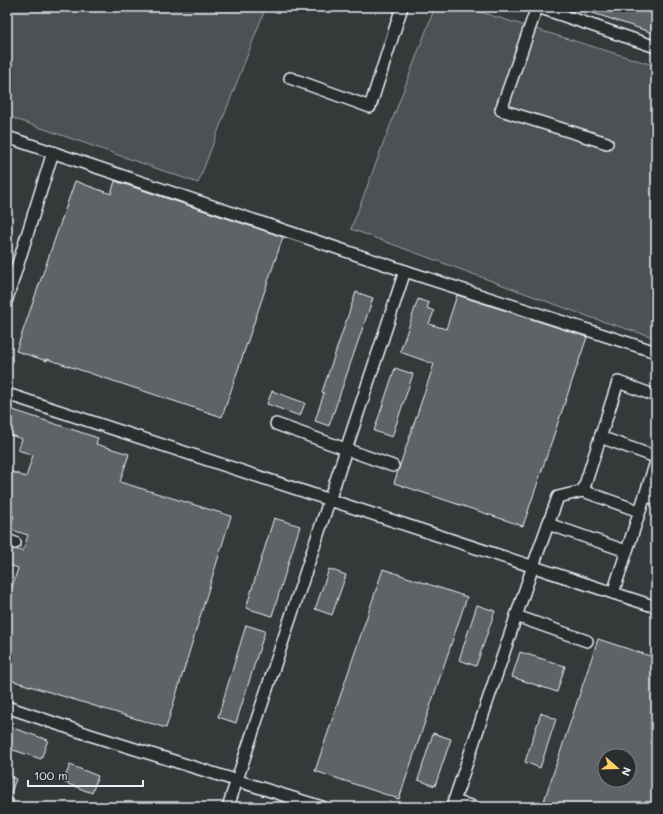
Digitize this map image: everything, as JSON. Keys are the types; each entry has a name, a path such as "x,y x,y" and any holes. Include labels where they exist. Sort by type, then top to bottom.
{"street":[{"path":"290,78 370,107 402,7"},
{"path":"607,143 501,110 538,7 554,10 656,47"},
{"path":"7,137 405,271 656,352"},
{"path":"7,299 53,152"},
{"path":"228,807 405,271"},
{"path":"582,491 618,382 656,396"},
{"path":"7,394 656,607"},
{"path":"276,424 393,466"},
{"path":"600,437 656,458"},
{"path":"613,593 656,462"},
{"path":"474,807 453,804 533,566 558,497 582,491 639,511"},
{"path":"645,495 656,499"},
{"path":"548,524 626,551"},
{"path":"516,616 587,642"},
{"path":"7,708 322,807"}],"shaded area":[{"path":"7,7 266,7 198,183 7,116"},
{"path":"435,7 464,7 656,66 656,338 592,318 351,229"}],"building":[{"path":"656,7 656,34 578,8"},
{"path":"75,181 111,194 115,181 283,237 222,417 47,359 47,361 16,351"},
{"path":"356,292 373,298 329,426 315,421 324,393 322,392"},
{"path":"457,295 587,337 523,526 394,483 434,364 400,352 418,299 429,303 427,308 434,311 429,324 446,329"},
{"path":"395,368 413,374 392,437 374,431"},
{"path":"272,391 305,403 300,416 267,404"},
{"path":"7,408 98,438 96,444 129,454 120,482 231,516 166,728 7,679 7,603 18,568 7,564 7,547 23,551 28,535 9,529 14,516 7,514 7,470 26,477 33,455 18,450 22,439 7,434"},
{"path":"274,518 300,526 272,616 246,608"},
{"path":"329,569 346,575 332,615 315,609"},
{"path":"383,569 467,597 399,799 315,771"},
{"path":"477,605 495,611 476,666 459,660"},
{"path":"246,625 265,631 236,723 218,717"},
{"path":"598,639 656,658 656,807 542,807"},
{"path":"520,652 565,666 557,692 512,677"},
{"path":"541,713 556,719 540,768 525,762"},
{"path":"7,726 48,740 41,759 7,748"},
{"path":"433,733 451,739 435,786 418,780"},
{"path":"70,765 98,776 92,793 63,782"},
{"path":"10,776 16,779 9,798 14,800 11,807 7,807 7,784"}]}
